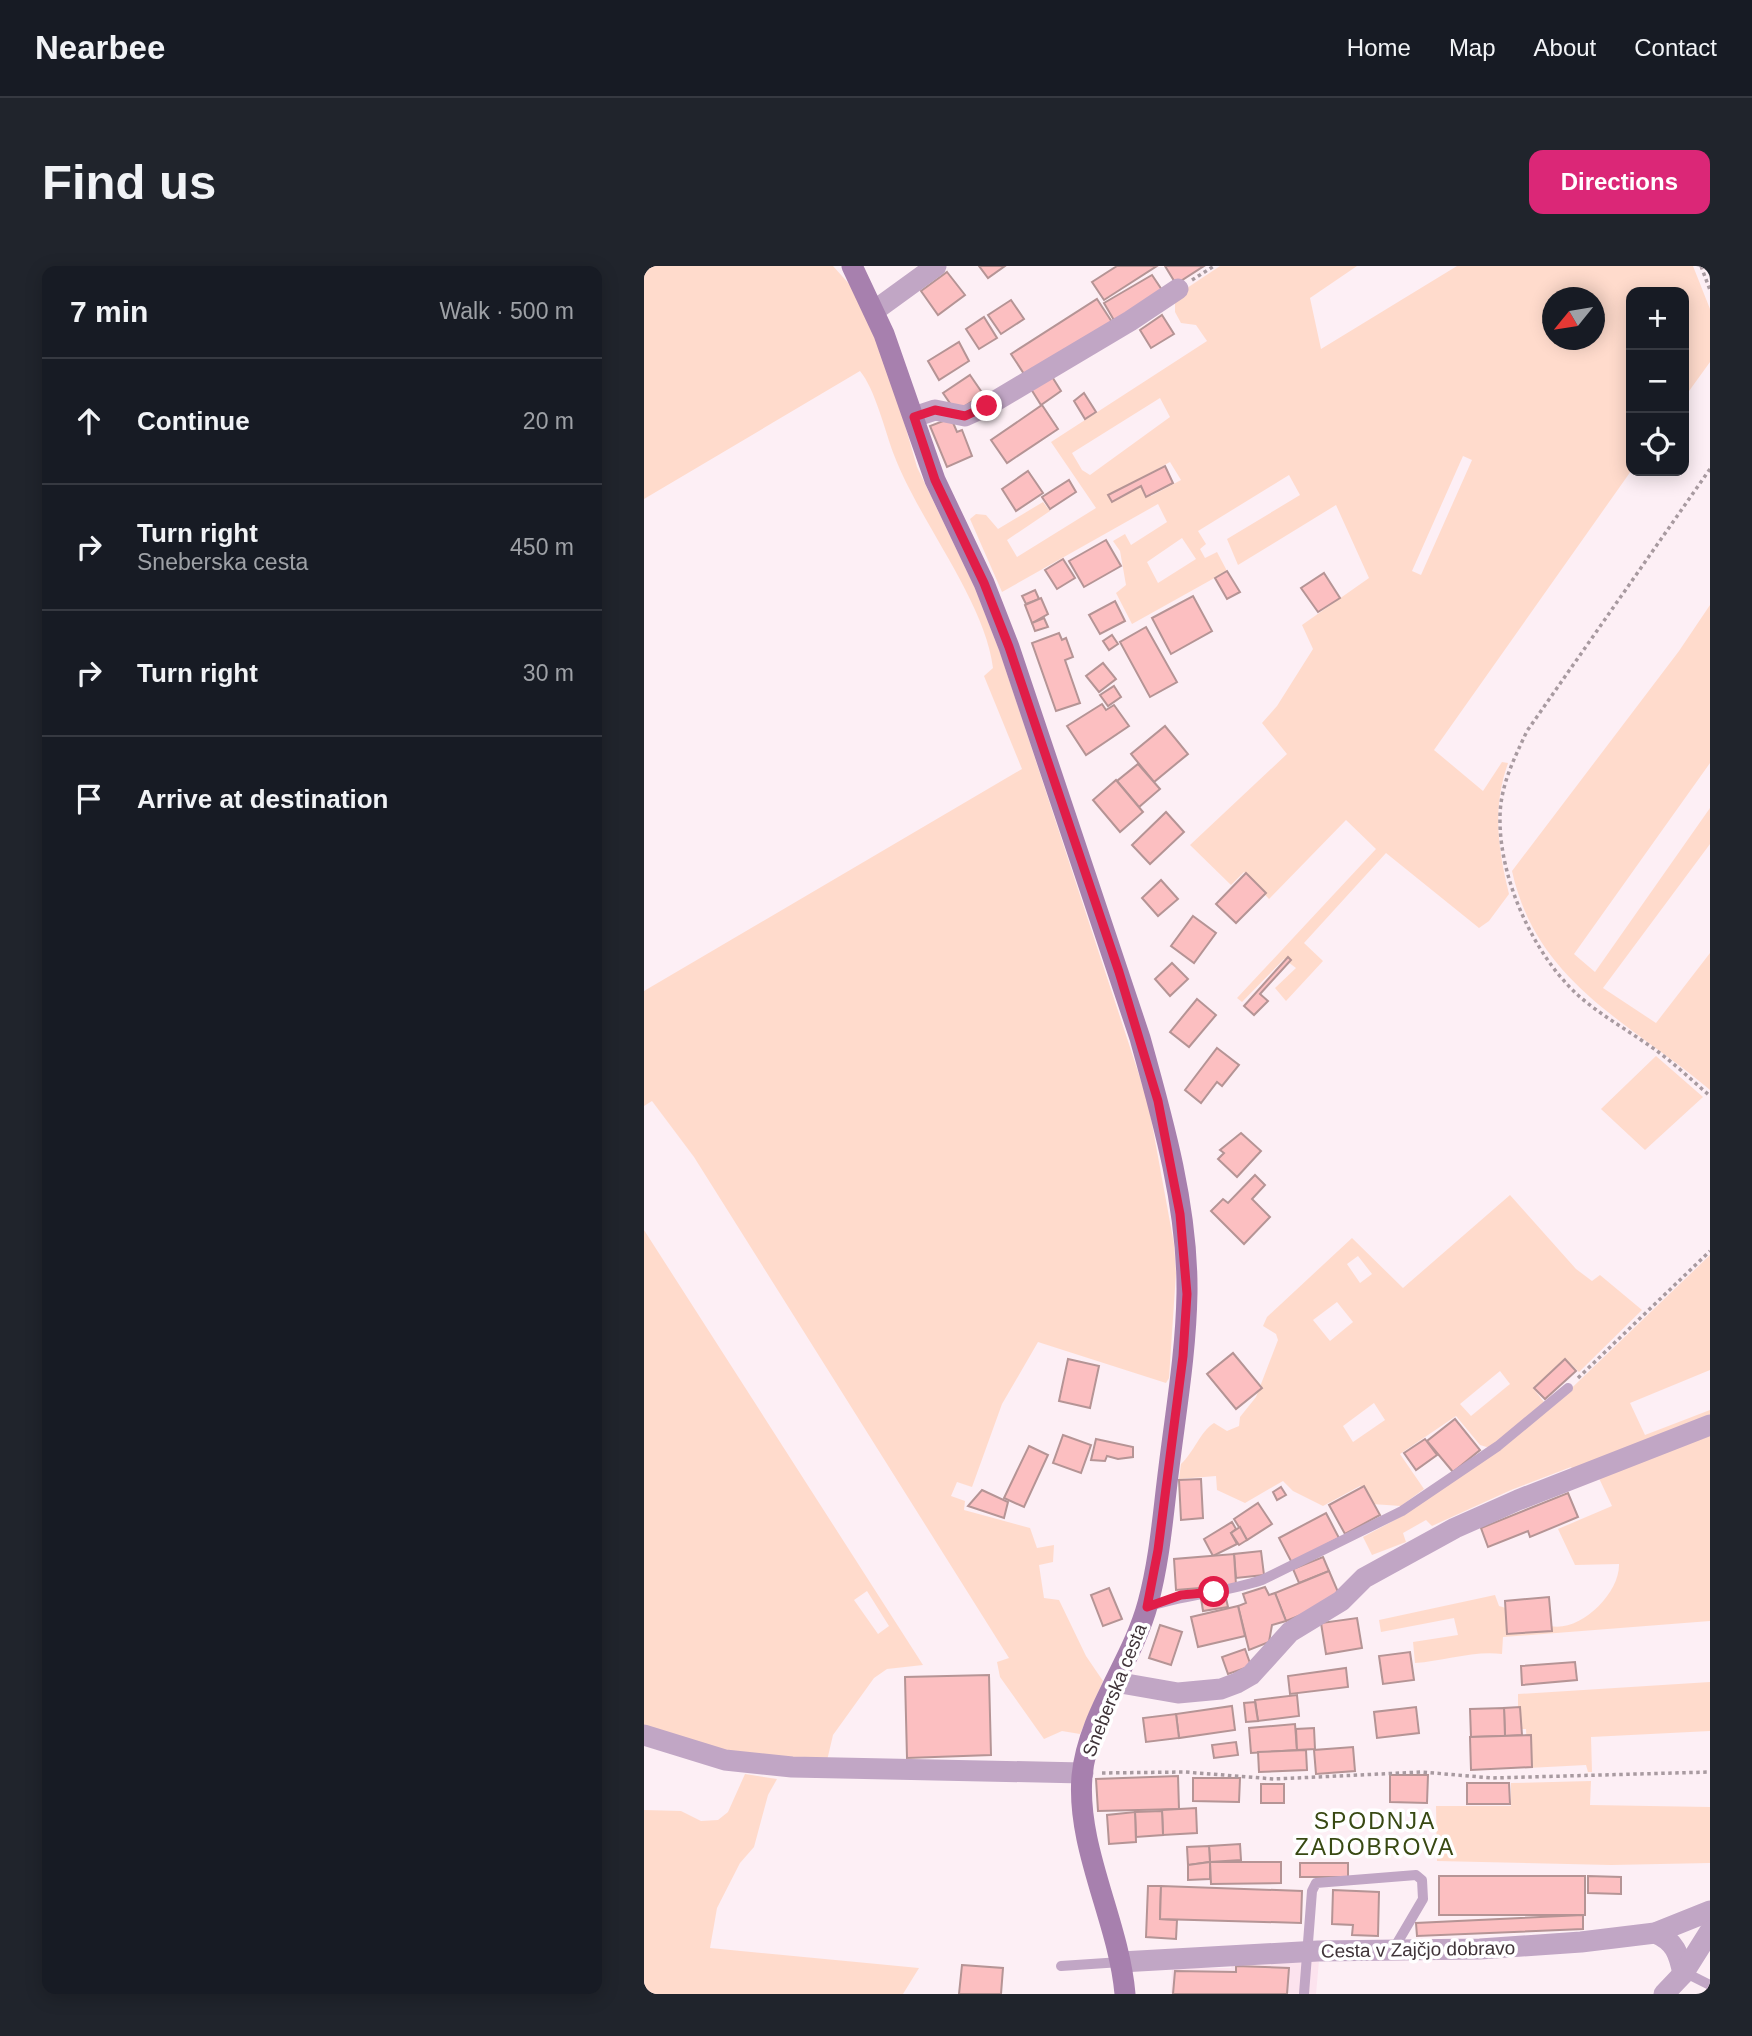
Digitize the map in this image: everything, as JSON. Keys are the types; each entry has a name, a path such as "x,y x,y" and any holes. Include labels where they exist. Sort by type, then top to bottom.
{"street":[{"name":"Sneberska cesta","path":"852,266 874,311 935,480 984,583 1009,647 1122,982 1158,1101 1180,1214 1187,1282 1184,1346 1158,1550 1147,1607 1092,1734 1083,1773 1085,1823 1121,1962 1125,1994"},
{"path":"874,311 936,266"},
{"path":"914,417 935,410 965,416 987,406 1130,321 1178,289"},
{"path":"1115,1682 1178,1693 1221,1689 1237,1683 1251,1675 1290,1632 1341,1601 1364,1578 1455,1528 1518,1500 1710,1425"},
{"path":"644,1735 725,1760 792,1767 1083,1773"},
{"name":"Cesta v Zajčjo dobravo","path":"1121,1962 1308,1952 1544,1945 1655,1934 1710,1911"},
{"path":"1664,1994 1684,1973 1710,1931"},
{"path":"1655,1934 1667,1938 1673,1945 1684,1973"}],"lane":[{"path":"1147,1607 1181,1595 1238,1588 1262,1580 1402,1511 1498,1446 1568,1388"},
{"path":"1304,1994 1311,1891 1316,1883 1416,1875 1422,1880 1423,1899 1392,1951"},
{"path":"1061,1966 1121,1962"},
{"path":"1684,1973 1710,1985"}],"path":[{"path":"1178,289 1214,266"},
{"path":"1701,266 1710,290"},
{"path":"1705,272 1707,266"},
{"path":"1710,469 1527,732 1512,762 1500,819 1514,895 1536,943 1586,1002 1664,1056 1710,1096"},
{"path":"1568,1388 1710,1251"},
{"path":"1083,1773 1185,1772 1273,1779 1422,1772 1492,1778 1710,1772"}],"shaded area":[{"path":"644,266 833,266 851,286 885,356 917,467 974,586 1001,655 1148,1102 1174,1244 1176,1273 1169,1378 1166,1383 1038,1342 1002,1404 972,1487 957,1482 951,1496 965,1501 964,1510 1030,1528 1037,1548 1054,1545 1053,1562 1039,1565 1044,1598 1059,1600 1086,1656 1103,1681 1080,1734 1062,1731 1044,1739 1000,1677 997,1662 1009,1658 694,1157 652,1101 644,1106 644,991 1022,769 984,676 993,668 978,616 905,480 875,399 860,371 644,499"},
{"path":"1220,266 1357,266 1310,298 1321,349 1457,266 1693,266 1710,309 1710,362 1689,391 1689,287 1626,287 1627,476 1434,750 1483,791 1502,762 1508,763 1500,796 1498,828 1509,894 1489,921 1479,928 1386,853 1304,943 1323,961 1286,1001 1275,988 1296,968 1284,959 1242,1002 1237,998 1376,849 1346,820 1269,899 1244,872 1231,885 1190,845 1287,754 1262,723 1277,706 1313,649 1302,625 1369,578 1336,505 1238,565 1227,539 1300,495 1289,475 1198,531 1206,544 1200,549 1205,558 1217,552 1227,571 1132,624 1116,593 1126,585 1120,551 1113,541 1125,534 1131,545 1167,522 1158,504 1002,592 970,519 976,514 986,515 998,529 1043,502 1050,511 1007,540 1017,557 1096,508 1051,442 1207,341 1196,325 1181,323 1175,312 1175,296","holes":["1160,398 1170,417 1090,475 1082,470 1072,453","1463,456 1472,460 1421,575 1412,571","1170,462 1181,480 1151,496 1141,478","1182,538 1196,559 1158,583 1147,562"]},
{"path":"1710,605 1710,763 1574,954 1595,972 1710,808 1710,844 1603,988 1656,1023 1710,953 1710,1090 1619,1021 1565,972 1542,943 1524,910 1512,871 1679,651"},
{"path":"1656,1056 1703,1097 1645,1150 1601,1109"},
{"path":"1510,1195 1576,1269 1592,1281 1600,1275 1642,1310 1579,1372 1565,1358 1533,1388 1544,1402 1490,1448 1480,1445 1456,1416 1400,1454 1424,1489 1401,1506 1372,1504 1360,1486 1323,1506 1293,1491 1283,1481 1245,1503 1217,1490 1216,1476 1179,1479 1181,1464 1209,1427 1214,1423 1227,1431 1239,1426 1240,1417 1256,1397 1278,1340 1276,1334 1263,1326 1267,1317 1352,1238 1403,1288","holes":["1358,1256 1372,1274 1360,1283 1347,1264","1337,1302 1353,1322 1330,1341 1313,1320","1500,1371 1510,1384 1471,1416 1460,1404","1374,1403 1385,1420 1353,1442 1343,1426"]},
{"path":"644,1230 923,1665 887,1669 874,1678 833,1735 825,1769 644,1739","holes":["867,1591 889,1626 878,1634 854,1600"]},
{"path":"1710,1255 1710,1370 1630,1403 1645,1435 1710,1410 1710,1420 1575,1473 1571,1467 1511,1490 1432,1526 1426,1520 1403,1533 1406,1542 1372,1555 1363,1537 1406,1514 1553,1406"},
{"path":"1710,1429 1710,1621 1503,1637 1502,1654 1470,1655 1415,1663 1413,1642 1458,1635 1454,1618 1381,1632 1379,1620 1495,1595 1499,1606 1550,1626 1561,1627 1585,1617 1596,1609 1613,1587 1619,1564 1575,1565 1558,1529 1612,1506 1597,1474"},
{"path":"1710,1682 1710,1731 1591,1737 1592,1772 1588,1772 1586,1765 1528,1768 1526,1729 1518,1729 1518,1694"},
{"path":"745,1774 777,1779 768,1795 754,1847 740,1863 717,1908 710,1948 919,1968 903,1994 644,1994 644,1810 681,1811 701,1821 718,1820 728,1812"},
{"path":"1591,1781 1590,1805 1710,1807 1710,1863 1611,1865 1437,1861 1436,1806 1511,1806 1511,1783"},
{"path":"1319,1961 1316,1994 1171,1994 1172,1968 1231,1968 1233,1962"}],"building":[{"path":"979,266 1005,266 988,278"},
{"path":"1117,266 1157,266 1104,300 1092,282"},
{"path":"1165,266 1204,266 1176,284"},
{"path":"947,272 965,295 938,315 921,291"},
{"path":"1152,275 1164,293 1115,322 1104,303"},
{"path":"1097,299 1112,322 1026,377 1011,354"},
{"path":"1011,300 1024,319 1001,334 988,315"},
{"path":"1162,315 1174,334 1151,348 1140,330"},
{"path":"984,317 997,338 979,349 966,329"},
{"path":"959,342 969,361 939,380 928,361"},
{"path":"970,375 983,394 956,412 943,393"},
{"path":"1051,375 1061,391 1041,405 1031,389"},
{"path":"1084,393 1096,412 1085,419 1074,401"},
{"path":"1042,405 1058,429 1007,463 991,440"},
{"path":"951,418 957,432 962,430 972,456 947,467 930,426"},
{"path":"1165,466 1173,483 1146,497 1141,486 1112,502 1108,495"},
{"path":"1028,471 1043,493 1016,511 1002,489"},
{"path":"1069,480 1076,492 1050,509 1042,497"},
{"path":"1106,540 1121,566 1084,587 1069,561"},
{"path":"1063,559 1075,578 1057,589 1045,570"},
{"path":"1227,571 1240,592 1227,599 1215,578"},
{"path":"1324,573 1340,598 1318,612 1301,588"},
{"path":"1035,590 1039,599 1026,604 1022,596"},
{"path":"1193,596 1212,631 1171,654 1152,618"},
{"path":"1041,598 1048,614 1032,623 1025,605"},
{"path":"1115,601 1125,621 1100,634 1089,615"},
{"path":"1044,618 1048,627 1035,631 1032,623"},
{"path":"1146,627 1177,682 1150,697 1120,642"},
{"path":"1059,633 1062,640 1066,638 1073,657 1065,660 1080,703 1056,711 1032,643"},
{"path":"1112,635 1118,644 1109,650 1103,641"},
{"path":"1103,663 1116,679 1099,692 1086,676"},
{"path":"1114,686 1121,697 1108,706 1100,695"},
{"path":"1102,704 1106,710 1114,705 1129,726 1086,755 1067,726"},
{"path":"1165,726 1188,754 1154,782 1131,754"},
{"path":"1138,764 1160,789 1139,807 1117,781"},
{"path":"1116,780 1143,812 1120,832 1093,800"},
{"path":"1166,812 1184,832 1150,864 1132,845"},
{"path":"1246,873 1266,893 1236,923 1216,904"},
{"path":"1161,880 1178,899 1158,916 1142,898"},
{"path":"1193,916 1216,933 1194,963 1171,946"},
{"path":"1288,957 1291,960 1260,994 1268,1001 1254,1015 1244,1006"},
{"path":"1172,963 1188,979 1170,996 1155,979"},
{"path":"1197,999 1216,1015 1189,1047 1170,1032"},
{"path":"1217,1048 1239,1065 1222,1086 1217,1082 1201,1103 1185,1090"},
{"path":"1241,1133 1261,1151 1237,1177 1218,1159 1224,1153 1220,1150"},
{"path":"1255,1175 1265,1185 1252,1199 1270,1217 1244,1244 1211,1211 1223,1199 1228,1203"},
{"path":"1233,1353 1262,1388 1236,1409 1207,1374"},
{"path":"1068,1359 1099,1366 1090,1408 1059,1401"},
{"path":"1565,1359 1576,1371 1545,1399 1534,1388"},
{"path":"1455,1419 1480,1450 1453,1472 1427,1441"},
{"path":"1063,1435 1091,1445 1081,1473 1053,1463"},
{"path":"1096,1439 1133,1447 1133,1457 1118,1459 1107,1456 1105,1461 1091,1460"},
{"path":"1425,1439 1437,1455 1416,1470 1404,1453"},
{"path":"1029,1446 1048,1455 1024,1507 1004,1498"},
{"path":"1201,1479 1203,1518 1181,1520 1179,1480"},
{"path":"1364,1486 1380,1515 1345,1534 1329,1505"},
{"path":"1281,1487 1286,1495 1277,1500 1273,1492"},
{"path":"982,1490 1008,1502 1004,1518 968,1506"},
{"path":"1568,1493 1578,1517 1530,1537 1528,1531 1488,1547 1481,1528"},
{"path":"1258,1503 1272,1524 1247,1540 1234,1519"},
{"path":"1326,1513 1339,1538 1292,1563 1279,1538"},
{"path":"1232,1522 1236,1529 1231,1533 1237,1544 1213,1556 1204,1539"},
{"path":"1240,1527 1247,1540 1239,1545 1231,1533"},
{"path":"1261,1551 1264,1575 1236,1578 1234,1554"},
{"path":"1234,1554 1236,1585 1176,1590 1174,1559"},
{"path":"1323,1557 1329,1571 1299,1583 1293,1569"},
{"path":"1329,1571 1341,1599 1286,1621 1275,1593"},
{"path":"1265,1587 1269,1595 1275,1593 1286,1621 1272,1625 1269,1642 1249,1650 1238,1606 1246,1603 1243,1594"},
{"path":"1109,1588 1122,1619 1103,1626 1091,1595"},
{"path":"1225,1594 1228,1607 1203,1611 1201,1598"},
{"path":"1549,1597 1552,1631 1507,1634 1505,1601"},
{"path":"1238,1606 1245,1636 1198,1647 1191,1617"},
{"path":"1357,1618 1362,1648 1326,1654 1321,1623"},
{"path":"1160,1625 1182,1632 1171,1665 1149,1658"},
{"path":"1245,1649 1251,1666 1228,1674 1222,1657"},
{"path":"1410,1652 1414,1680 1383,1684 1379,1656"},
{"path":"1575,1662 1577,1680 1522,1685 1521,1666"},
{"path":"1346,1668 1348,1687 1290,1694 1288,1676"},
{"path":"989,1675 991,1755 907,1758 905,1677"},
{"path":"1297,1695 1299,1716 1258,1721 1255,1700"},
{"path":"1255,1702 1258,1721 1246,1722 1244,1703"},
{"path":"1232,1706 1235,1730 1179,1738 1176,1714"},
{"path":"1416,1707 1419,1733 1377,1738 1374,1712"},
{"path":"1520,1707 1522,1735 1505,1736 1504,1708"},
{"path":"1504,1708 1505,1736 1471,1737 1470,1709"},
{"path":"1176,1714 1179,1738 1146,1742 1143,1718"},
{"path":"1295,1724 1297,1750 1251,1753 1249,1728"},
{"path":"1314,1728 1315,1749 1297,1750 1296,1729"},
{"path":"1531,1735 1532,1767 1471,1770 1470,1737"},
{"path":"1236,1742 1238,1755 1214,1758 1212,1745"},
{"path":"1353,1747 1355,1771 1316,1774 1314,1750"},
{"path":"1306,1750 1307,1770 1259,1772 1258,1752"},
{"path":"1390,1775 1428,1775 1427,1803 1390,1802"},
{"path":"1178,1776 1179,1809 1098,1811 1096,1779"},
{"path":"1193,1778 1240,1778 1239,1802 1193,1801"},
{"path":"1467,1783 1509,1783 1510,1804 1467,1804"},
{"path":"1261,1784 1284,1784 1284,1803 1261,1803"},
{"path":"1196,1808 1197,1833 1163,1835 1162,1810"},
{"path":"1162,1811 1163,1835 1136,1837 1135,1812"},
{"path":"1135,1812 1136,1842 1109,1844 1107,1815"},
{"path":"1240,1844 1241,1860 1210,1862 1209,1846"},
{"path":"1209,1846 1210,1862 1188,1865 1187,1847"},
{"path":"1210,1862 1281,1862 1281,1883 1211,1884"},
{"path":"1210,1862 1210,1879 1188,1880 1188,1865"},
{"path":"1300,1863 1348,1863 1348,1877 1300,1877"},
{"path":"1439,1876 1585,1876 1585,1915 1439,1915"},
{"path":"1588,1876 1621,1877 1621,1894 1588,1893"},
{"path":"1148,1886 1161,1886 1160,1919 1177,1920 1176,1939 1146,1937"},
{"path":"1161,1886 1302,1891 1301,1923 1160,1919"},
{"path":"1333,1890 1379,1892 1378,1936 1352,1935 1353,1925 1332,1924"},
{"path":"1583,1915 1583,1929 1417,1936 1416,1923"},
{"path":"962,1965 1003,1968 1001,1994 959,1994"},
{"path":"1236,1966 1289,1968 1287,1994 1173,1994 1175,1971 1236,1972"}],"district":[{"name":"SPODNJA ZADOBROVA","path":"1375,1834"}],"route":[{"path":"987,406 965,416 935,410 925,411 914,417 935,480 984,583 1009,647 1119,972 1158,1101 1180,1214 1187,1294 1183,1356 1154,1579 1147,1607 1181,1595 1214,1592"}]}
